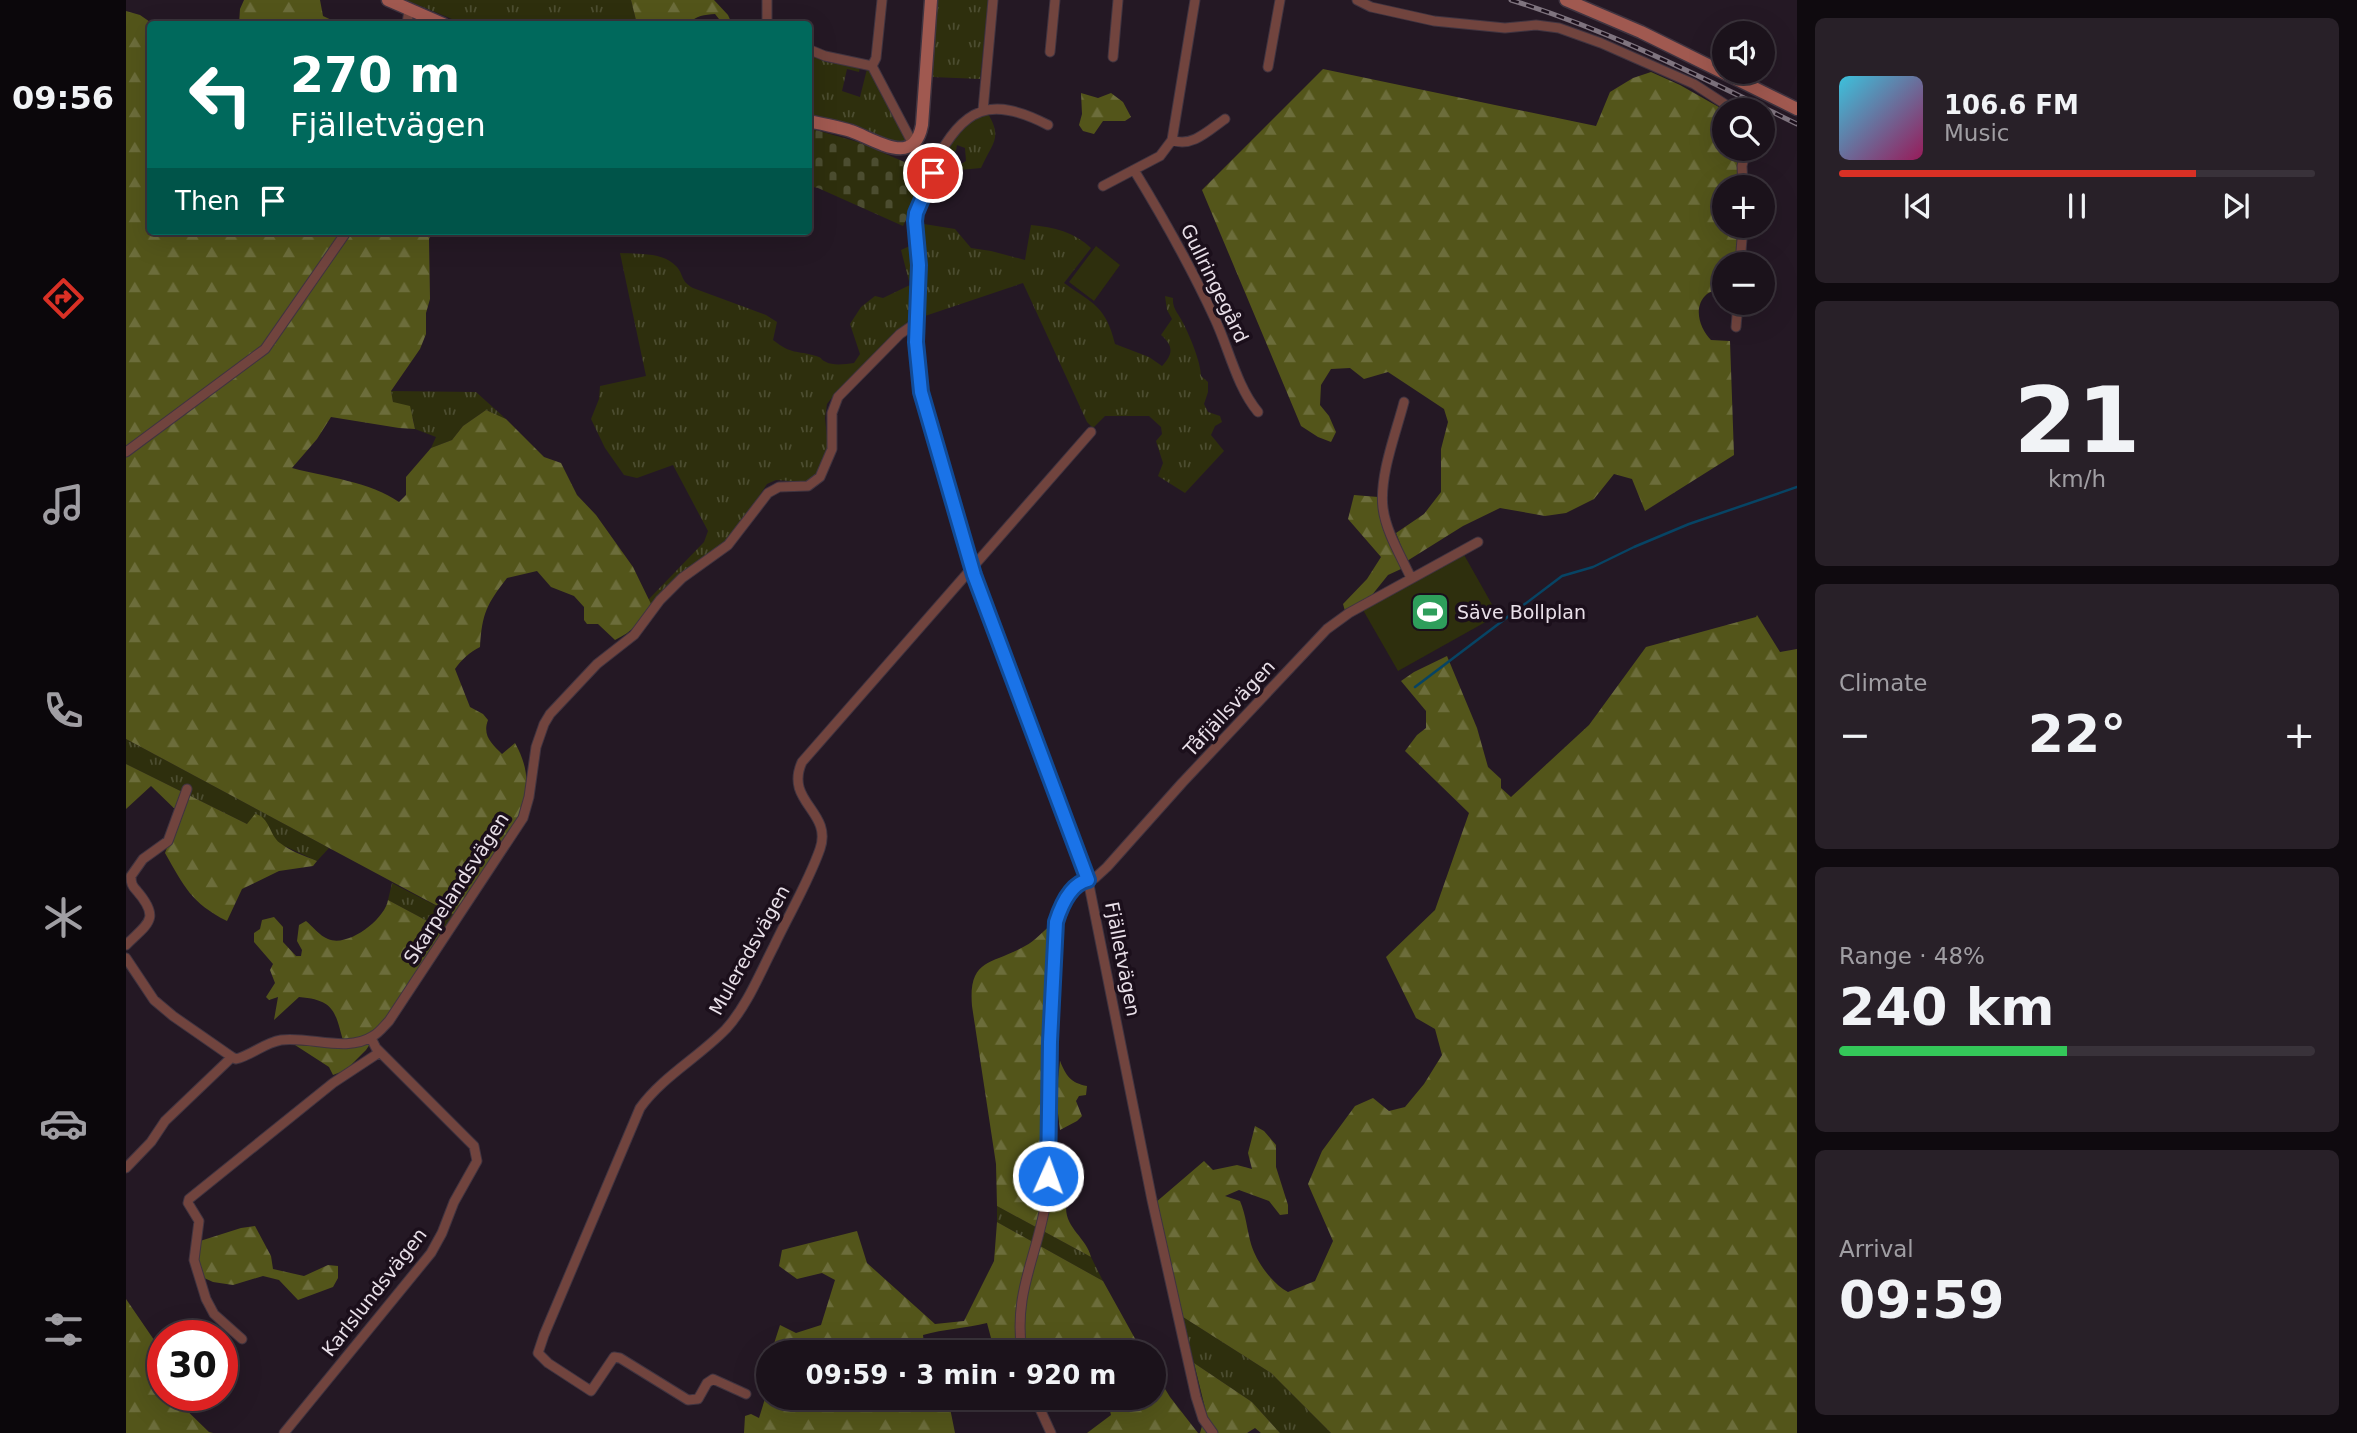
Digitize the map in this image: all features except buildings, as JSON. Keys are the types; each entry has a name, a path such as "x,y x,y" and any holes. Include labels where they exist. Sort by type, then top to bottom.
{"street":[{"path":"388,0 436,21"},
{"path":"767,0 767,21"},
{"path":"872,66 876,58 882,0"},
{"path":"812,122 850,131 897,149 913,144 922,125 931,0"},
{"path":"993,0 983,110 997,107 1048,125"},
{"path":"1050,52 1055,0"},
{"path":"1113,57 1118,0"},
{"path":"1103,186 1160,156 1172,140 1195,0"},
{"path":"1268,67 1280,0"},
{"path":"1357,0 1371,7 1434,21 1505,28 1536,25 1559,28 1601,43 1694,84 1716,98"},
{"path":"1566,0 1641,32 1797,109"},
{"path":"407,21 409,10"},
{"path":"812,51 872,66"},
{"path":"872,66 913,144 934,164"},
{"name":"Fjälletvägen","path":"983,110 960,125 952,134 934,164 930,181 916,213 919,265 916,323 918,367 923,397 971,568 1088,880 1154,1213 1196,1397 1203,1419 1213,1433"},
{"path":"1172,140 1180,143 1191,142 1225,119"},
{"name":"Gullringegård","path":"1134,170 1193,273 1222,334 1246,396 1258,412"},
{"path":"126,452 265,349 344,235"},
{"path":"1736,327 1737,315"},
{"name":"Skarpelandsvägen","path":"372,1038 402,1005 523,818 529,797 536,747 550,714 597,664 634,635 660,600 679,581 733,540 768,493 779,487 808,486 820,477 832,449 832,413 835,401 900,334 916,323"},
{"path":"1404,402 1385,478 1383,504 1386,521 1411,578"},
{"path":"971,568 1091,432"},
{"name":"Tåfjällsvägen","path":"1021,1340 1020,1305 1046,1201 1050,1042 1056,922 1060,907 1080,881 1096,878 1107,867 1327,629 1349,613 1478,542"},
{"name":"Muleredsvägen","path":"746,1394 713,1379 707,1383 698,1399 688,1400 620,1358 614,1357 591,1391 548,1363 538,1353 640,1108 655,1091 727,1027 753,986 810,873 823,838 819,820 800,793 797,784 802,762 971,568"},
{"path":"126,945 148,922 152,912 132,886 131,876 143,859 168,841 187,789"},
{"path":"126,958 154,1000 173,1017 236,1059 269,1043 285,1040 350,1043 372,1038"},
{"name":"Karlslundsvägen","path":"284,1433 431,1253 454,1202 477,1161 474,1146 380,1052 372,1038"},
{"path":"242,1339 214,1314 206,1299 194,1260 199,1223 188,1203 189,1199 333,1083 380,1052"},
{"path":"126,1168 165,1121 232,1057"},
{"path":"1040,1410 1051,1433"}],"green space":[{"path":"244,0 320,0 323,16 334,21 239,21"},
{"path":"406,0 631,0 636,21 457,21"},
{"path":"631,0 714,0 731,21 721,21 715,14 697,17 692,21 636,21"},
{"path":"937,0 988,0 980,79 932,77"},
{"path":"126,11 149,21 147,235 431,235 430,299 426,313 426,334 420,349 391,391 393,402 410,406 415,429 331,417 317,439 292,468 362,485 399,502 406,495 406,477 431,448 452,440 463,426 486,410 506,419 544,457 561,463 577,495 596,515 633,567 651,604 636,625 615,640 598,624 587,624 584,620 584,607 574,596 551,587 537,571 507,578 495,595 484,617 480,647 466,656 455,669 470,707 488,720 486,731 492,743 502,754 515,743 526,774 526,788 524,802 512,829 456,916 126,739"},
{"path":"812,55 826,62 860,67 859,72 847,69 842,91 860,97 867,69 871,69 907,139 895,142 853,124 812,115"},
{"path":"1323,69 1596,126 1610,92 1633,78 1651,72 1680,85 1712,103 1712,161 1741,161 1741,175 1712,175 1712,238 1738,238 1738,252 1712,252 1712,292 1702,299 1699,311 1701,324 1711,340 1730,341 1734,455 1645,511 1632,479 1614,474 1594,499 1566,513 1545,516 1500,508 1463,526 1407,561 1396,533 1424,514 1441,492 1441,449 1448,422 1444,409 1388,372 1364,379 1350,368 1331,369 1321,385 1320,405 1329,416 1336,432 1331,442 1301,426 1202,190"},
{"path":"1081,93 1098,98 1111,93 1123,102 1131,117 1125,121 1103,121 1094,134 1083,131 1079,125 1082,114"},
{"path":"987,112 995,134 981,168 949,171 966,161 965,148 957,145 956,151 945,155 948,167 945,169 940,163 960,129"},
{"path":"812,129 858,142 923,170 928,176 903,226 812,187"},
{"path":"924,224 955,229 971,248 1025,260 1031,225 1056,229 1078,238 1091,248 1064,283 1103,314 1115,344 1149,357 1162,366 1168,358 1170,346 1161,335 1172,319 1167,310 1165,296 1173,298 1175,308 1195,349 1201,376 1208,382 1204,404 1208,412 1220,416 1222,422 1215,426 1211,435 1224,451 1185,493 1158,476 1163,463 1156,441 1162,434 1161,427 1149,416 1105,416 1093,428 1087,422 1023,283 922,317"},
{"path":"912,245 915,264 913,316 827,404 825,418 828,446 826,457 815,477 804,482 776,480 767,484 736,530 679,576 651,604 648,600 704,542 708,531 673,465 637,478 624,475 605,448 591,419 599,399 600,386 646,376 620,253 650,255 671,261 686,283 693,288 766,315 777,322 773,340 779,345 819,357 829,363 840,364 854,363 860,354 850,324 861,307 875,296 883,298 910,285 901,250"},
{"path":"1096,246 1120,265 1094,301 1069,282"},
{"path":"391,391 476,392 506,419 486,410 463,426 452,440 431,448 436,437 415,429 413,418 393,402"},
{"path":"1354,495 1378,497 1382,525 1401,569 1388,575 1372,595 1345,611 1343,604 1367,579 1381,557 1348,519"},
{"name":"Säve Bollplan","path":"1463,553 1498,615 1398,671 1363,610"},
{"path":"1757,615 1780,652 1797,649 1797,1433 1331,1433 1271,1373 1183,1317 1155,1203 1204,1161 1213,1170 1237,1165 1252,1169 1248,1153 1255,1126 1264,1131 1276,1145 1276,1167 1288,1205 1288,1214 1280,1215 1269,1201 1239,1190 1225,1196 1240,1201 1253,1251 1276,1284 1288,1292 1315,1281 1333,1241 1308,1184 1322,1151 1355,1106 1373,1098 1389,1111 1405,1107 1424,1084 1442,1055 1435,1029 1416,1018 1386,957 1435,910 1469,813 1405,751 1426,728 1426,711 1401,681 1447,656 1477,728 1488,767 1501,779 1501,788 1511,797 1589,725 1646,647"},
{"path":"126,739 329,848 317,861 126,764"},
{"path":"126,764 247,824 255,814 260,816 280,843 317,861 313,866 279,871 242,889 227,921 205,907 190,893 165,853 180,814 151,786 126,809"},
{"path":"392,883 456,916 446,931 388,900"},
{"path":"388,900 446,931 366,1050 346,1070 333,1075 329,1067 295,1045 345,1047 333,1011 321,1002 299,997 274,1020 278,997 269,1000 266,997 275,983 270,970 273,964 254,942 254,933 260,929 262,920 274,917 283,927 283,942 296,956 301,956 302,950 297,941 299,925 306,921 328,939 345,939 355,936 373,923"},
{"path":"1052,924 1043,1203 1055,1202 1060,1194 1067,1201 1066,1210 1071,1224 1091,1257 997,1206 996,1164 972,1006 974,979 979,970 993,960 1029,944"},
{"path":"1060,1061 1070,1078 1087,1086 1086,1095 1079,1096 1076,1101 1082,1116 1060,1130 1056,1097"},
{"path":"997,1206 1091,1257 1103,1281 997,1222"},
{"path":"997,1222 1103,1281 1136,1340 992,1340 987,1323 923,1335 924,1340 775,1340 780,1325 796,1333 821,1325 835,1280 822,1273 797,1279 779,1266 782,1250 857,1231 867,1263 935,1324 964,1321 994,1261"},
{"path":"255,1226 271,1256 273,1269 304,1276 328,1265 338,1266 338,1278 333,1287 298,1300 279,1280 263,1276 233,1285 202,1277 198,1266 200,1241"},
{"path":"126,1299 147,1330 147,1411 187,1411 213,1433 126,1433"},
{"path":"1183,1317 1271,1373 1331,1433 1280,1433 1252,1402 1194,1363"},
{"path":"1194,1363 1252,1402 1280,1433 1261,1433 1255,1428 1247,1433 1200,1433 1206,1412"},
{"path":"1166,1390 1198,1433 1087,1433 1111,1415 1110,1410 1166,1410"},
{"path":"761,1410 950,1410 955,1433 744,1433 745,1416 751,1414 759,1418"}],"waterway":[{"path":"1415,687 1562,576 1593,567 1689,524 1797,487"}],"railway":[{"path":"1511,0 1621,41 1797,124"}],"place":[{"name":"Säve Bollplan","path":"1430,612"}],"route":[{"path":"933,173 915,221 919,265 916,342 921,392 957,524 974,575 1088,880 1080,881 1069,894 1060,907 1056,922 1050,1042 1048,1176"}]}
